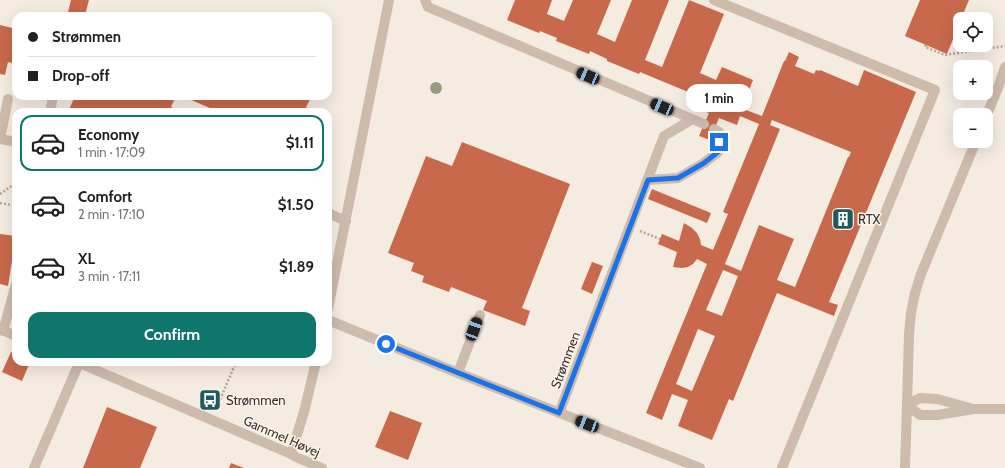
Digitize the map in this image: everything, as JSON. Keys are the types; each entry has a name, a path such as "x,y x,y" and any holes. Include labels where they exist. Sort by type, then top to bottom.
{"street":[{"path":"332,289 389,0"},
{"path":"425,0 428,7 691,120 704,124"},
{"path":"714,0 935,90 782,468"},
{"path":"990,108 1005,67"},
{"path":"8,99 0,139 12,141"},
{"name":"Strømmen","path":"559,413 664,136 691,120"},
{"path":"648,180 678,178 704,163 718,152 719,132 714,129"},
{"path":"905,468 909,334 914,293 973,148"},
{"path":"332,215 346,221"},
{"path":"12,297 2,330 12,334"},
{"path":"458,373 480,315"},
{"path":"332,322 700,468"},
{"path":"34,468 77,366"},
{"name":"Gammel Høvej","path":"85,366 322,468"},
{"path":"291,454 304,412 315,366"},
{"path":"908,405 920,398 937,399 974,409"},
{"path":"908,405 920,415 936,416 974,409 1005,409"}],"path":[{"path":"926,45 925,47 945,55 1005,46"},
{"path":"0,194 12,186"},
{"path":"0,203 12,205"},
{"path":"630,226 660,239"},
{"path":"217,407 234,366"}],"building":[{"path":"71,0 89,0 86,12 68,12"},
{"name":"RTX","path":"515,0 552,0 547,14 564,21 573,0 611,0 597,34 615,42 632,0 669,0 645,60 662,67 689,0 724,14 700,73 716,80 722,67 753,80 748,93 750,94 743,109 762,116 789,52 799,57 795,66 814,74 816,70 820,70 858,86 864,70 916,92 829,302 838,305 834,316 777,293 733,401 729,399 712,440 678,426 688,400 672,394 662,420 646,413 707,264 697,259 688,267 673,267 677,252 658,244 662,234 679,241 684,223 697,233 701,245 713,250 728,214 723,212 759,124 740,116 737,125 719,118 710,140 699,136 709,113 700,110 705,99 640,72 639,74 607,61 607,59 590,51 589,54 556,41 557,38 540,31 539,33 507,20","holes":["772,120 851,152 795,287 777,280 794,239 759,225 741,271 725,264 780,129 770,125","723,270 738,276 722,316 706,310","698,329 715,336 692,391 676,384"]},
{"path":"920,0 969,0 964,12 953,12 953,39 947,54 905,36"},
{"path":"0,25 12,28 12,63 8,62 5,75 0,74"},
{"path":"73,100 174,100 171,107 173,108 70,108"},
{"path":"191,100 310,100 306,108 210,108"},
{"path":"462,142 570,184 522,308 530,311 525,326 483,310 487,301 451,287 449,292 422,282 424,276 411,271 414,263 388,253 426,156 452,166"},
{"path":"652,189 711,213 707,223 648,199"},
{"path":"0,234 12,236 12,261 8,286 0,284"},
{"path":"592,262 603,266 592,294 581,289"},
{"path":"11,352 12,366 28,366 22,381 2,372"},
{"path":"107,407 157,427 140,468 83,468"},
{"path":"390,411 422,423 408,460 375,447"},
{"path":"231,463 244,468 229,468"}],"place":[{"name":"RTX","path":"843,219"},
{"name":"Strømmen","path":"210,400"}],"route":[{"path":"386,344 559,413 648,180 678,178 704,163 718,152 719,142"}]}
